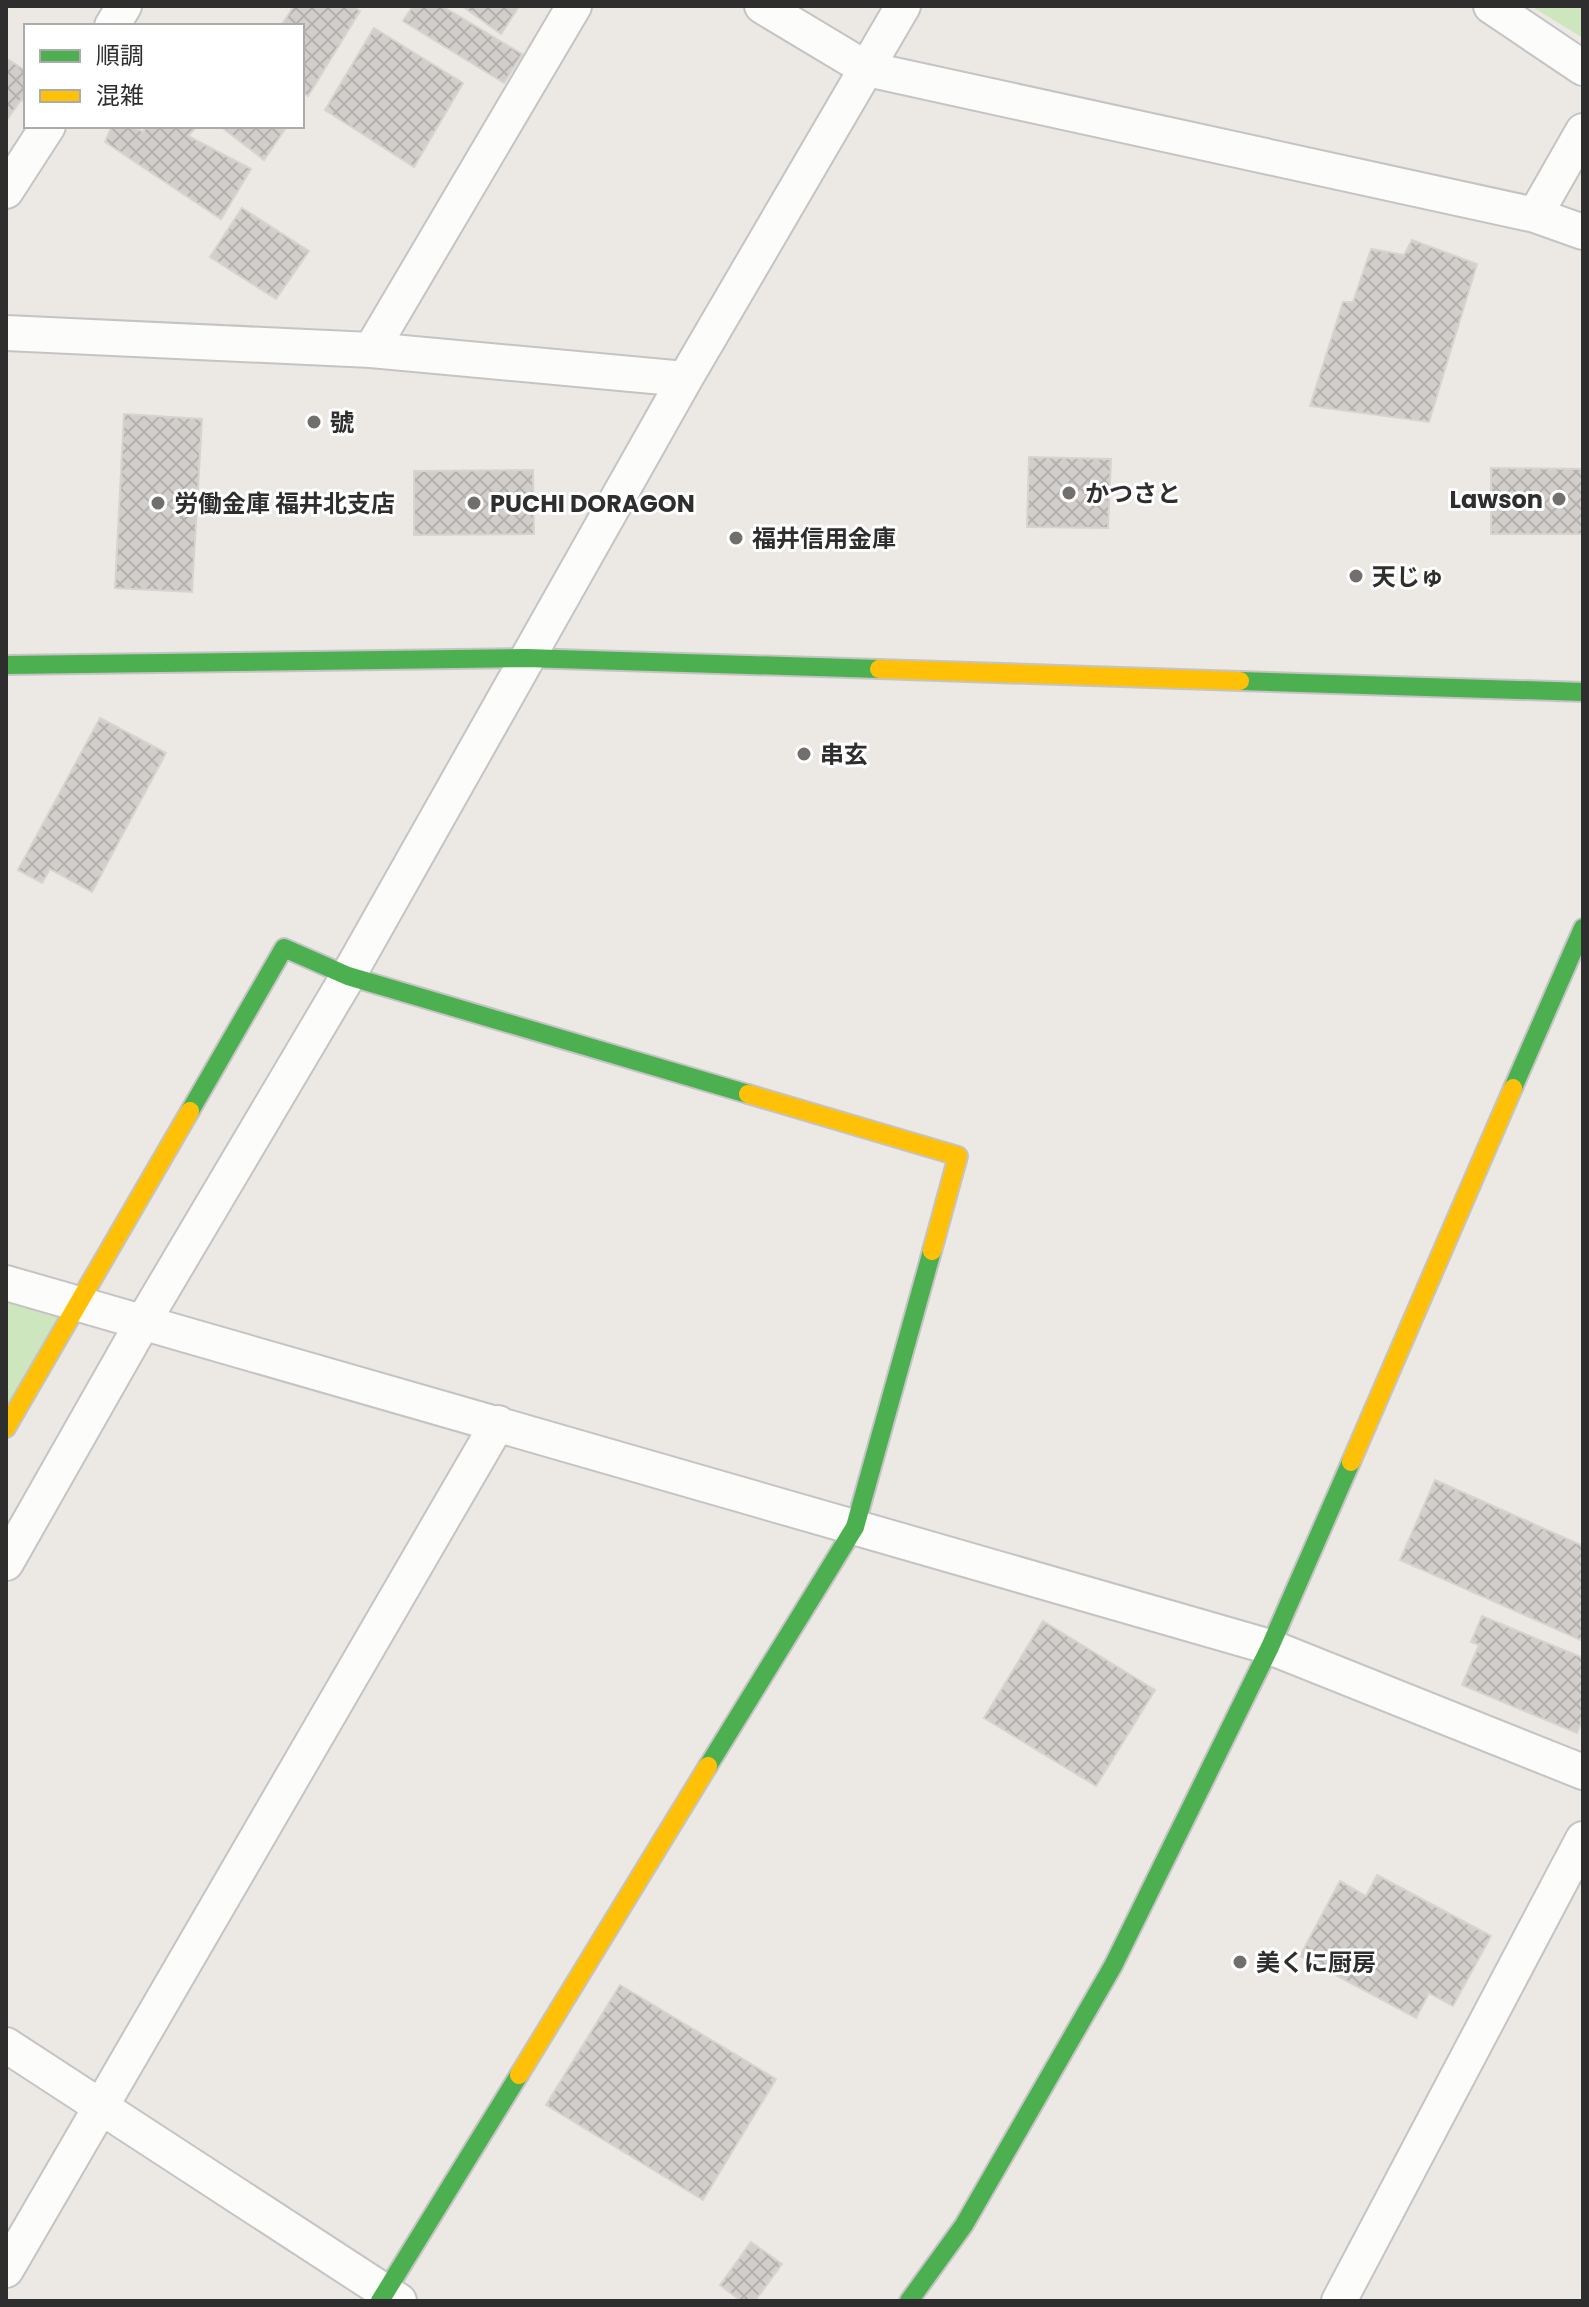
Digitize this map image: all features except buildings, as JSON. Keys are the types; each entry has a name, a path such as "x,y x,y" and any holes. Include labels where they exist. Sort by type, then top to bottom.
{"street":[{"path":"113,24 124,6"},
{"path":"371,350 574,6"},
{"path":"762,6 867,69 1535,215 1583,232"},
{"path":"6,1563 143,1322 348,976 685,379 903,6"},
{"path":"1491,6 1583,68"},
{"path":"6,191 47,128"},
{"path":"1535,215 1583,131"},
{"path":"6,333 371,350 685,379"},
{"path":"6,665 526,658 1583,692"},
{"path":"909,2301 964,2225 1113,1966 1270,1647 1583,928"},
{"path":"6,1428 284,948 348,976 958,1156 855,1527 388,2298 6,2045"},
{"path":"6,1283 1270,1647 1583,1772"},
{"path":"6,2270 498,1423"},
{"path":"1339,2301 1583,1839"}],"green space":[{"path":"1531,6 1583,6 1583,38"},
{"path":"6,1293 70,1316 6,1428"}],"traffic: fast":[{"path":"6,665 526,658 879,669"},
{"path":"1240,681 1583,692"},
{"path":"1513,1088 1583,928"},
{"path":"190,1111 284,948 348,976 748,1094"},
{"path":"708,1766 855,1527 932,1251"},
{"path":"909,2301 964,2225 1113,1966 1270,1647 1351,1462"},
{"path":"380,2301 519,2075"}],"traffic: slow":[{"path":"879,669 1240,681"},
{"path":"1351,1462 1513,1088"},
{"path":"748,1094 958,1156 932,1251"},
{"path":"6,1428 190,1111"},
{"path":"519,2075 708,1766"}],"place":[{"name":"號","path":"314,422"},
{"name":"かつさと","path":"1069,493"},
{"name":"Lawson","path":"1559,499"},
{"name":"労働金庫 福井北支店","path":"158,503"},
{"name":"PUCHI DORAGON","path":"474,503"},
{"name":"福井信用金庫","path":"736,538"},
{"name":"天じゅ","path":"1356,576"},
{"name":"串玄","path":"804,754"},
{"name":"美くに厨房","path":"1240,1962"}]}
